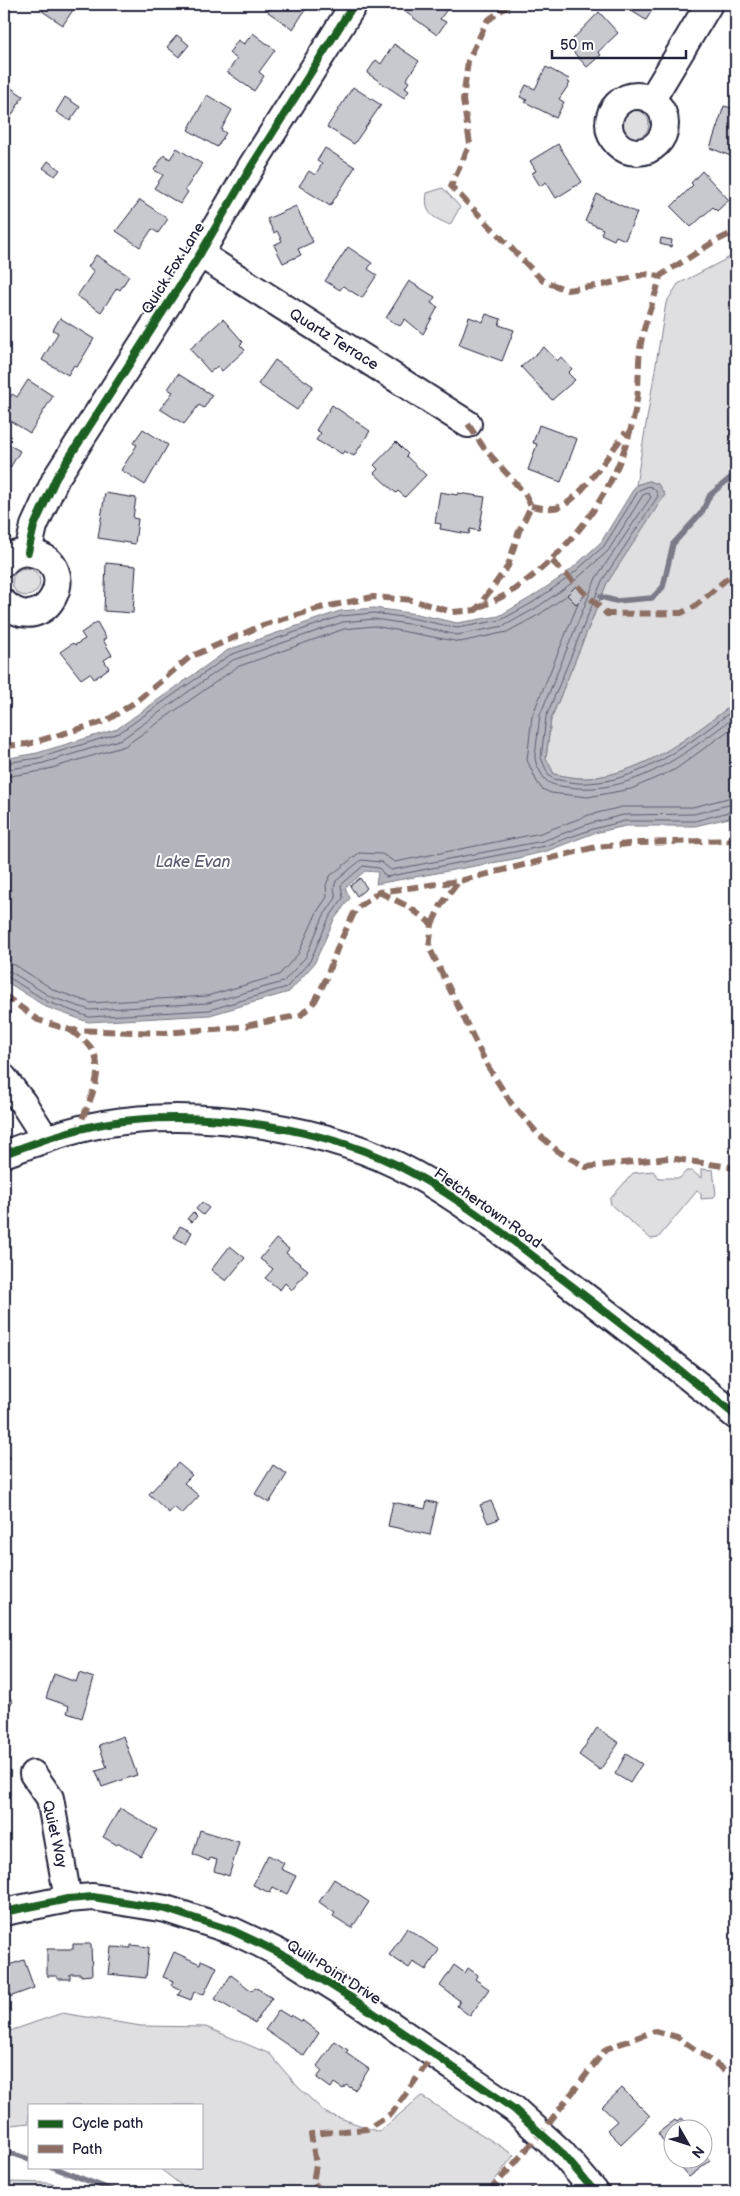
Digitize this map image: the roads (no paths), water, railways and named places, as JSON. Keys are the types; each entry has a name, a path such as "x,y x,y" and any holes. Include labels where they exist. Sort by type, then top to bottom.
{"street":[{"name":"Quick Fox Lane","path":"28,552 34,526 56,478 200,254 251,167 354,4"},
{"path":"652,99 709,4"},
{"name":"Quartz Terrace","path":"200,254 468,424"},
{"path":"4,563 16,554 28,552 40,554 50,562 56,572 58,584 55,595 48,605 38,612 26,614 14,612 4,603"},
{"path":"4,1078 46,1139"},
{"name":"Fletchertown Road","path":"4,1154 72,1131 104,1124 183,1118 241,1122 307,1134 380,1158 412,1173 454,1198 734,1409"},
{"name":"Quiet Way","path":"32,1774 50,1798 68,1899"},
{"name":"Quill Point Drive","path":"4,1912 68,1899 93,1897 166,1909 233,1931 285,1956 514,2108 561,2152 595,2192"}],"water":[{"name":"Lake Evan","path":"649,481 658,484 665,495 607,583 551,719 546,758 554,774 571,777 584,778 609,775 630,769 667,751 736,702 736,814 729,818 695,826 626,826 594,833 547,851 514,859 376,884 378,872 365,871 345,888 350,898 334,920 314,964 289,992 210,1015 88,1022 46,1007 4,980 4,759 37,753 117,729 228,650 340,611 374,608 417,614 457,623 499,616 566,574 601,542 636,485"}],"waterway":[{"path":"601,597 616,601 652,598 663,587 673,544 702,512 710,495 736,473"},
{"path":"4,2151 28,2159"},
{"path":"55,2168 117,2192"}]}
